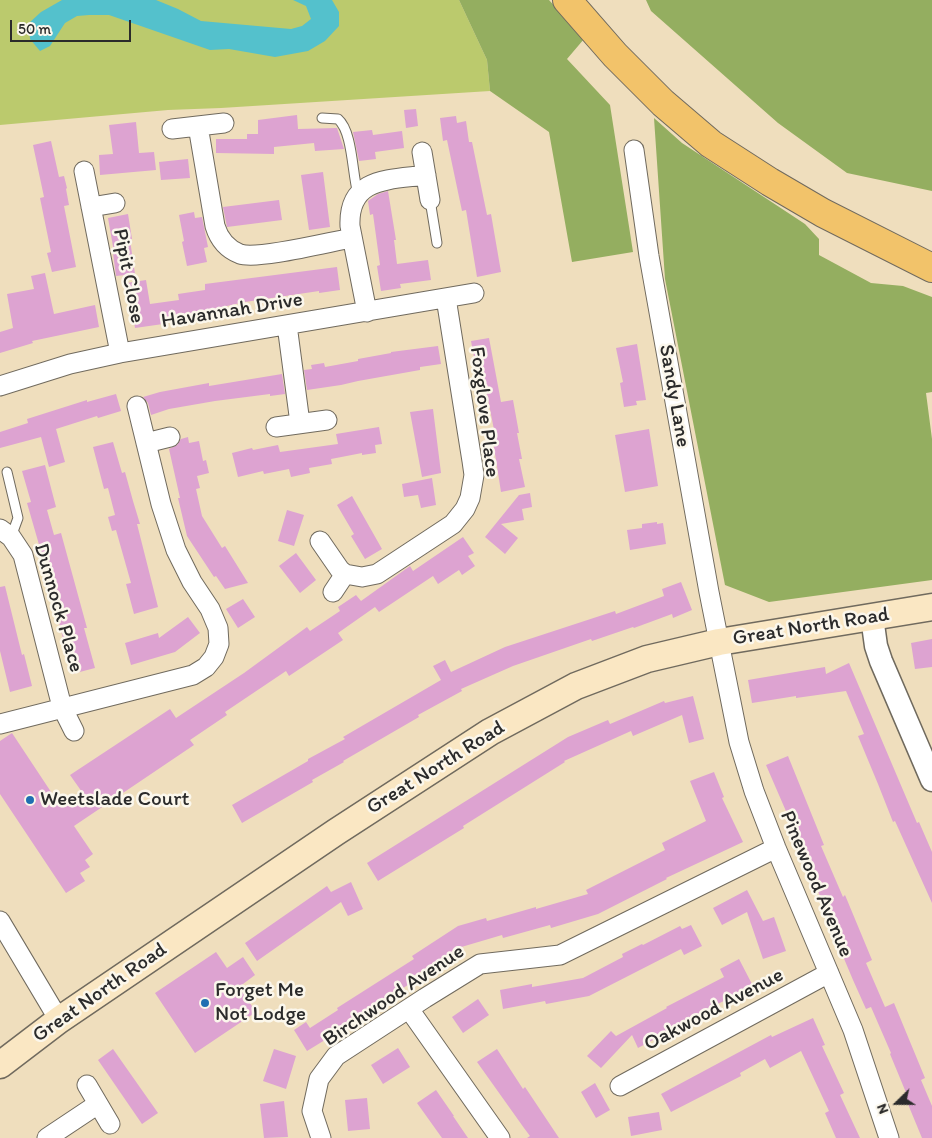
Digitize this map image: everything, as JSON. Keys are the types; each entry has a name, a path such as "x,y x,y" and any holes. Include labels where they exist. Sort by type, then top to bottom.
{"main road":[{"path":"567,0 615,55 663,103 712,144 770,182 823,213 932,268"},
{"name":"Great North Road","path":"0,1065 59,1020 319,843 490,732 576,686 647,659 719,642 932,607"}],"street":[{"path":"172,129 224,123"},
{"path":"198,126 215,226 221,240 227,246 240,254 257,255 352,238"},
{"name":"Sandy Lane","path":"634,150 649,256 719,642"},
{"path":"422,152 430,200"},
{"name":"Pipit Close","path":"84,171 120,353"},
{"path":"367,312 352,238 350,212 354,199 363,189 375,183 426,175"},
{"name":"Pipit Close","path":"91,207 115,202"},
{"name":"Havannah Drive","path":"0,386 70,364 120,353 474,293"},
{"name":"Foxglove Place","path":"345,574 369,577 384,571 453,524 465,509 470,498 474,474 446,298"},
{"path":"287,325 300,423"},
{"name":"Dunnock Place","path":"0,724 193,675 210,663 217,650 219,638 216,619 187,574 176,550 161,504 137,406"},
{"path":"276,427 327,420"},
{"path":"146,443 170,437"},
{"name":"Dunnock Place","path":"6,533 24,555 62,707"},
{"path":"320,540 340,570 345,574 333,592"},
{"path":"872,617 876,646 881,661 932,780"},
{"name":"Pinewood Avenue","path":"719,642 740,742 754,791 853,1030 889,1138"},
{"path":"62,707 74,731"},
{"name":"Birchwood Avenue","path":"321,1138 312,1111 319,1079 336,1056 409,1009 480,964 560,955 776,848"},
{"path":"0,921 59,1020"},
{"name":"Oakwood Avenue","path":"620,1086 829,973"},
{"path":"409,1009 500,1138"},
{"path":"87,1085 110,1124"},
{"path":"46,1138 98,1104"}],"lane":[{"path":"322,118 338,119 345,128 358,194"},
{"path":"430,200 437,243"},
{"path":"6,533 18,518 7,472"}],"green space":[{"path":"0,0 459,0 487,60 490,91 168,110 0,125"},
{"path":"459,0 549,0 584,39 567,59 610,105 633,252 572,262 549,132 490,91 487,60"},
{"path":"646,0 932,0 932,191 847,173 778,123 651,11"},
{"path":"654,118 682,143 805,224 819,239 819,255 871,283 903,286 932,297 932,392 926,393 932,439 932,580 769,602 725,585 665,279"}],"water":[{"path":"62,0 156,0 201,21 291,29 302,26 311,19 306,6 293,0 332,0 339,12 339,26 325,41 308,51 275,57 229,49 210,50 109,15 77,16 65,23 50,46 40,51 30,39 29,23 41,12"}],"building":[{"path":"416,109 418,126 406,128 404,110"},
{"path":"297,115 298,129 337,128 344,149 315,151 314,143 274,147 274,154 216,153 216,139 247,139 247,134 258,134 258,120"},
{"path":"456,116 457,123 466,121 469,142 472,142 487,215 491,214 501,272 477,277 466,210 462,211 447,140 443,141 440,118"},
{"path":"136,122 139,153 154,152 156,170 100,175 99,155 113,154 109,125"},
{"path":"372,130 373,135 402,131 404,148 375,152 376,159 359,161 353,132"},
{"path":"51,141 59,177 64,176 67,188 69,205 64,206 76,267 52,272 47,253 51,252 40,198 44,197 33,145"},
{"path":"188,159 190,178 161,180 159,162"},
{"path":"323,172 330,227 309,230 301,175"},
{"path":"388,191 396,240 394,240 397,264 428,260 431,280 400,284 401,288 381,291 377,266 380,265 373,214 370,215 368,201 378,194"},
{"path":"279,200 282,220 227,227 223,207"},
{"path":"194,212 195,218 202,217 208,247 204,248 207,262 187,266 179,215"},
{"path":"128,214 135,274 116,276 108,218"},
{"path":"337,267 340,290 319,293 319,291 245,302 204,311 205,316 135,328 127,283 146,280 150,304 179,300 178,294 205,290 205,284"},
{"path":"45,273 54,314 95,305 99,327 32,341 33,343 0,353 0,332 13,328 7,294 34,289 31,276"},
{"path":"489,338 501,402 513,400 522,459 519,459 525,487 501,492 493,441 496,440 487,394 481,395 471,341"},
{"path":"637,344 646,400 636,401 637,405 624,407 620,383 623,382 616,348"},
{"path":"438,346 441,364 420,367 420,370 307,390 304,370 312,369 311,365 324,363 325,367 391,352"},
{"path":"282,374 285,394 215,401 169,409 151,415 148,403 143,397 209,383 209,386"},
{"path":"116,394 121,411 98,418 97,416 56,429 65,462 49,467 41,437 0,448 0,432 28,423 27,419 87,400 87,402"},
{"path":"433,409 441,473 422,477 410,412"},
{"path":"379,427 382,444 375,445 376,453 362,455 362,453 331,459 332,464 309,468 310,473 291,477 289,469 264,474 263,471 238,477 232,453 278,445 280,452 338,444 336,434"},
{"path":"649,429 658,486 625,492 615,435"},
{"path":"188,437 189,443 199,441 203,461 206,460 209,473 197,476 200,488 196,489 202,516 222,548 225,546 248,583 225,589 216,576 214,577 187,536 169,449 177,445 181,439"},
{"path":"113,442 122,473 125,472 140,524 137,524 158,607 134,614 126,584 131,583 116,530 112,531 108,517 115,515 108,488 104,489 93,447"},
{"path":"45,465 56,507 47,510 54,535 61,533 87,628 84,628 95,668 72,674 54,603 59,602 46,554 42,555 27,503 31,502 22,471"},
{"path":"432,478 436,505 421,508 418,495 404,497 402,484"},
{"path":"530,493 532,507 522,509 524,520 501,524 518,538 505,554 485,537 519,495"},
{"path":"352,496 382,549 365,559 351,536 354,534 337,505"},
{"path":"287,510 304,515 294,546 278,541"},
{"path":"657,522 657,524 663,523 666,544 630,550 627,530 642,528 642,524"},
{"name":"Weetslade Court","path":"463,537 474,553 468,556 475,566 462,575 459,570 438,584 433,576 379,612 375,607 338,633 343,640 289,676 286,671 225,712 227,715 190,740 194,745 74,826 93,854 85,860 90,867 80,873 85,881 66,893 0,794 0,741 12,733 61,807 82,792 70,775 170,709 176,718 244,673 307,627 310,631 340,611 338,607 356,595 361,601 410,566 413,571"},
{"path":"296,553 316,580 300,593 279,566"},
{"path":"681,582 692,610 673,618 672,614 592,641 591,639 513,666 461,689 462,691 418,715 419,717 242,823 232,805 441,680 433,666 445,660 451,672 505,647 615,611 616,614 664,596 662,589"},
{"path":"5,586 22,655 24,654 32,686 10,692 0,651 0,587"},
{"path":"243,599 255,617 238,628 226,609"},
{"path":"188,617 200,633 175,652 131,665 125,643 158,633 159,638"},
{"path":"932,639 932,667 915,669 911,643"},
{"path":"849,663 917,823 919,822 932,852 932,903 895,821 893,822 858,736 864,734 846,691 752,703 748,680 825,667 826,674"},
{"path":"693,696 704,739 689,743 682,715 633,736 631,731 564,761 463,826 464,828 378,881 367,863 568,737 608,720 610,724 664,701 665,703"},
{"path":"788,756 824,845 821,846 843,897 845,895 872,960 866,963 885,1007 894,1003 925,1078 921,1080 932,1106 932,1138 922,1138 905,1097 907,1095 891,1053 871,1007 866,1009 853,980 837,942 839,941 806,863 808,862 766,765"},
{"path":"714,772 724,797 722,798 743,842 666,878 598,914 551,928 550,925 503,938 502,935 458,948 409,979 411,983 307,1051 294,1030 306,1022 310,1028 338,1010 337,1008 414,959 412,956 458,926 486,918 487,921 536,907 536,909 588,894 586,890 665,850 662,843 706,821 690,781"},
{"path":"351,882 363,909 348,916 341,902 257,961 245,943 327,886 331,892"},
{"path":"747,890 763,921 774,917 786,951 763,959 747,912 722,925 713,908"},
{"path":"691,925 702,946 684,955 681,949 589,996 546,1004 545,1001 503,1009 500,990 532,984 532,987 583,978 623,957 622,954 642,944 680,926 682,929"},
{"name":"Forget Me Not Lodge","path":"216,952 227,968 243,957 255,975 239,987 256,1012 195,1053 155,993"},
{"path":"739,959 753,986 667,1030 668,1032 638,1048 632,1035 601,1068 587,1056 611,1031 616,1036 724,977 720,969"},
{"path":"478,999 489,1015 463,1033 452,1017"},
{"path":"813,1018 825,1045 822,1046 844,1093 840,1095 860,1138 836,1138 825,1113 829,1111 801,1051 770,1068 765,1059 740,1073 741,1076 671,1112 661,1094 771,1035 772,1037"},
{"path":"398,1048 410,1067 383,1084 371,1065"},
{"path":"113,1049 158,1113 142,1124 98,1060"},
{"path":"274,1049 296,1056 286,1089 263,1081"},
{"path":"497,1049 523,1089 525,1087 559,1138 527,1138 530,1136 477,1062"},
{"path":"595,1083 610,1110 596,1118 581,1092"},
{"path":"436,1090 468,1138 442,1138 417,1103"},
{"path":"367,1098 370,1129 348,1131 345,1100"},
{"path":"284,1101 288,1137 264,1138 260,1104"},
{"path":"659,1112 662,1130 631,1136 628,1117"}],"place":[{"name":"Weetslade Court","path":"30,800"},
{"name":"Forget Me Not Lodge","path":"205,1003"}]}
